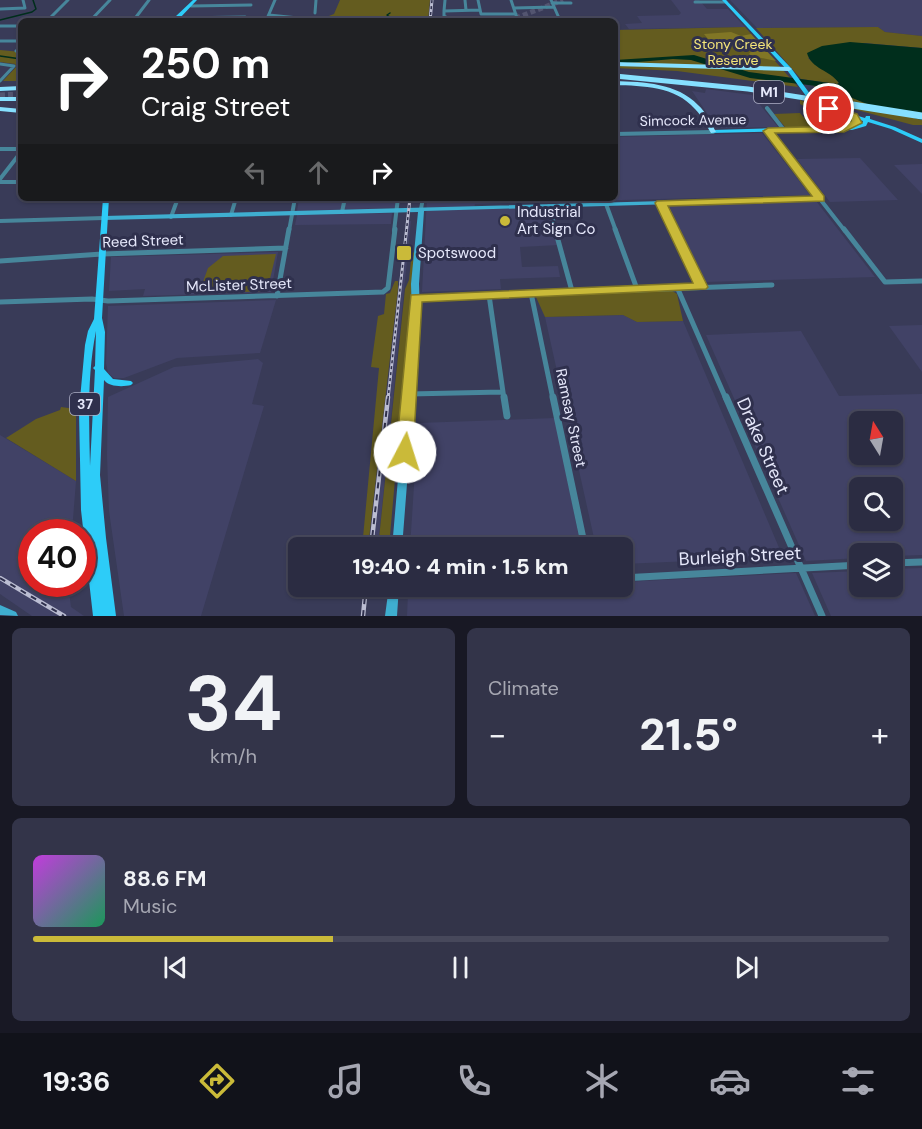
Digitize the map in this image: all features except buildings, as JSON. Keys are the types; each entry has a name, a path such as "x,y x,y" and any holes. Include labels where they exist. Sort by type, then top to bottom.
{"highway":[{"path":"618,64 789,69"},
{"name":"M1","path":"618,74 723,86 922,114"},
{"path":"618,83 654,87 683,96 696,106 713,132"},
{"path":"0,91 18,88"},
{"path":"0,91 18,94"},
{"path":"0,101 18,100"},
{"path":"0,108 18,109"}],"main road":[{"path":"177,18 188,0"},
{"path":"178,18 195,0"},
{"path":"725,1 789,69 814,101 922,139"},
{"path":"801,85 825,104 866,120 895,125 922,139"},
{"path":"845,128 857,123 854,116"},
{"name":"Simcock Avenue","path":"713,132 858,128 866,120"},
{"name":"37","path":"104,613 95,487 101,332 99,300 105,201"},
{"name":"37","path":"99,318 92,331 89,345 84,420 87,510 104,613"},
{"path":"98,368 110,382 128,383"}],"street":[{"path":"0,9 25,8 23,0"},
{"path":"50,18 68,0"},
{"path":"93,18 110,0"},
{"path":"135,18 149,0"},
{"path":"268,18 275,0"},
{"path":"315,13 316,0"},
{"path":"445,0 444,16 447,18"},
{"path":"465,0 466,10"},
{"path":"478,0 480,12"},
{"path":"511,0 517,18"},
{"path":"695,2 725,1"},
{"path":"514,8 571,3"},
{"path":"552,4 559,18"},
{"path":"191,6 251,5"},
{"path":"444,10 516,14"},
{"path":"269,15 298,18"},
{"path":"222,18 245,17"},
{"path":"0,26 18,26"},
{"path":"0,41 18,41"},
{"path":"0,63 14,66 0,81"},
{"path":"767,108 784,130"},
{"path":"768,131 885,282 922,281"},
{"name":"Simcock Avenue","path":"618,134 713,132"},
{"path":"0,149 18,151"},
{"path":"0,181 18,155"},
{"path":"0,181 18,182"},
{"path":"0,221 820,199"},
{"path":"171,216 177,201"},
{"path":"231,215 236,201"},
{"path":"277,296 295,201"},
{"path":"342,212 344,201"},
{"path":"398,201 398,210"},
{"path":"398,537 423,201"},
{"path":"661,203 701,287"},
{"path":"606,204 637,289"},
{"path":"549,206 572,291"},
{"name":"McLister Street","path":"0,302 380,293 388,288 398,210"},
{"name":"Reed Street","path":"0,261 102,254 286,248"},
{"path":"416,298 772,285"},
{"name":"Drake Street","path":"677,287 822,616"},
{"name":"Ramsay Street","path":"531,293 583,537"},
{"path":"489,295 507,416"},
{"path":"409,394 502,392"},
{"path":"903,563 922,562"},
{"name":"Burleigh Street","path":"633,577 849,566"},
{"path":"391,616 393,597"},
{"path":"0,610 12,616"}],"shaded area":[{"path":"671,0 699,0 707,9 728,9 745,27 629,29 625,24 642,23 637,16 679,15 681,13"},
{"path":"730,0 922,0 922,36 885,32 878,27 757,28"},
{"path":"731,32 741,36 751,34 776,61 752,56 749,54 752,50 738,47 738,41 715,50 703,50 691,45 708,39 704,34"},
{"path":"850,42 922,48 922,120 882,110 825,87 750,78 691,60 673,59 618,64 618,60 694,55 749,72 837,84 839,83 831,75 812,63 807,53 822,46"},
{"path":"706,89 752,95 778,127 717,128 692,91 705,93"},
{"path":"762,133 810,195 618,200 618,137"},
{"path":"860,158 898,200 830,202 797,159"},
{"path":"922,164 922,194 894,165"},
{"path":"299,201 397,201 396,208 297,211"},
{"path":"427,201 587,201 475,204 474,209 547,207 559,245 520,247 522,267 558,266 560,277 500,279 501,289 422,292"},
{"path":"816,201 875,277 705,282 666,205"},
{"path":"392,213 391,224 295,225 297,215"},
{"path":"407,221 411,221 379,537 369,537"},
{"path":"278,252 271,292 143,296 145,289 109,291 111,257"},
{"path":"276,300 260,353 177,358 124,378 114,378 108,373 106,363 108,306"},
{"path":"623,315 637,322 683,321 783,557 633,564 633,537 594,537 545,317"},
{"path":"922,325 922,372 889,326"},
{"path":"801,331 839,396 922,394 922,555 903,556 903,543 849,543 849,559 806,561 706,335"},
{"path":"258,359 263,363 252,404 264,406 201,616 124,616 109,511 108,397 174,367"},
{"path":"555,418 579,537 411,537 418,423"},
{"path":"0,435 76,481 73,519 18,519 18,597 70,597 71,607 84,616 32,616 0,594"},
{"path":"922,568 922,616 831,616 812,573 849,571 849,597 903,597 903,569"},
{"path":"796,573 815,616 407,616 408,597 633,597 633,581"}],"green space":[{"path":"340,0 430,0 428,18 324,18 334,14"},
{"name":"Stony Creek Reserve","path":"745,27 798,87 677,71 618,68 618,30"},
{"path":"878,27 885,32 922,36 922,48 864,43 808,58 833,76 839,83 837,84 801,79 756,28"},
{"path":"0,50 18,52 18,81 3,81 16,67 15,64 0,62"},
{"path":"811,85 837,91 882,110 922,120 922,125 913,125 842,106 819,92 828,92"},
{"path":"800,100 854,118 854,122 848,126 836,127 820,111 814,111 800,104"},
{"path":"800,113 812,127 786,128 774,114"},
{"path":"412,251 415,254 390,537 379,537 405,289 409,280"},
{"path":"276,254 267,291 212,293 201,287 208,268 223,256"},
{"path":"395,281 398,281 369,537 363,537 379,368 371,367 378,316 384,314 386,294 390,293"},
{"path":"671,290 677,294 683,321 637,322 623,315 545,317 536,297 539,295"},
{"path":"61,407 76,409 76,481 6,438 36,419 60,410"}],"waterway":[{"path":"0,20 32,12 36,9 33,0"},
{"path":"390,13 387,15 390,17"},
{"path":"0,56 18,59"}],"tunnel":[{"path":"516,18 563,0"},
{"path":"0,95 18,94"}],"railway":[{"path":"430,18 432,0"},
{"path":"388,399 410,201"},
{"path":"372,537 388,397"},
{"path":"0,578 64,616"},
{"path":"363,616 365,597"}],"place":[{"name":"Industrial Art Sign Co","path":"505,221"},
{"name":"Spotswood","path":"404,253"}],"route":[{"path":"405,452 416,298 701,287 661,203 820,199 768,131 844,129 857,123 854,116 829,109"}]}
